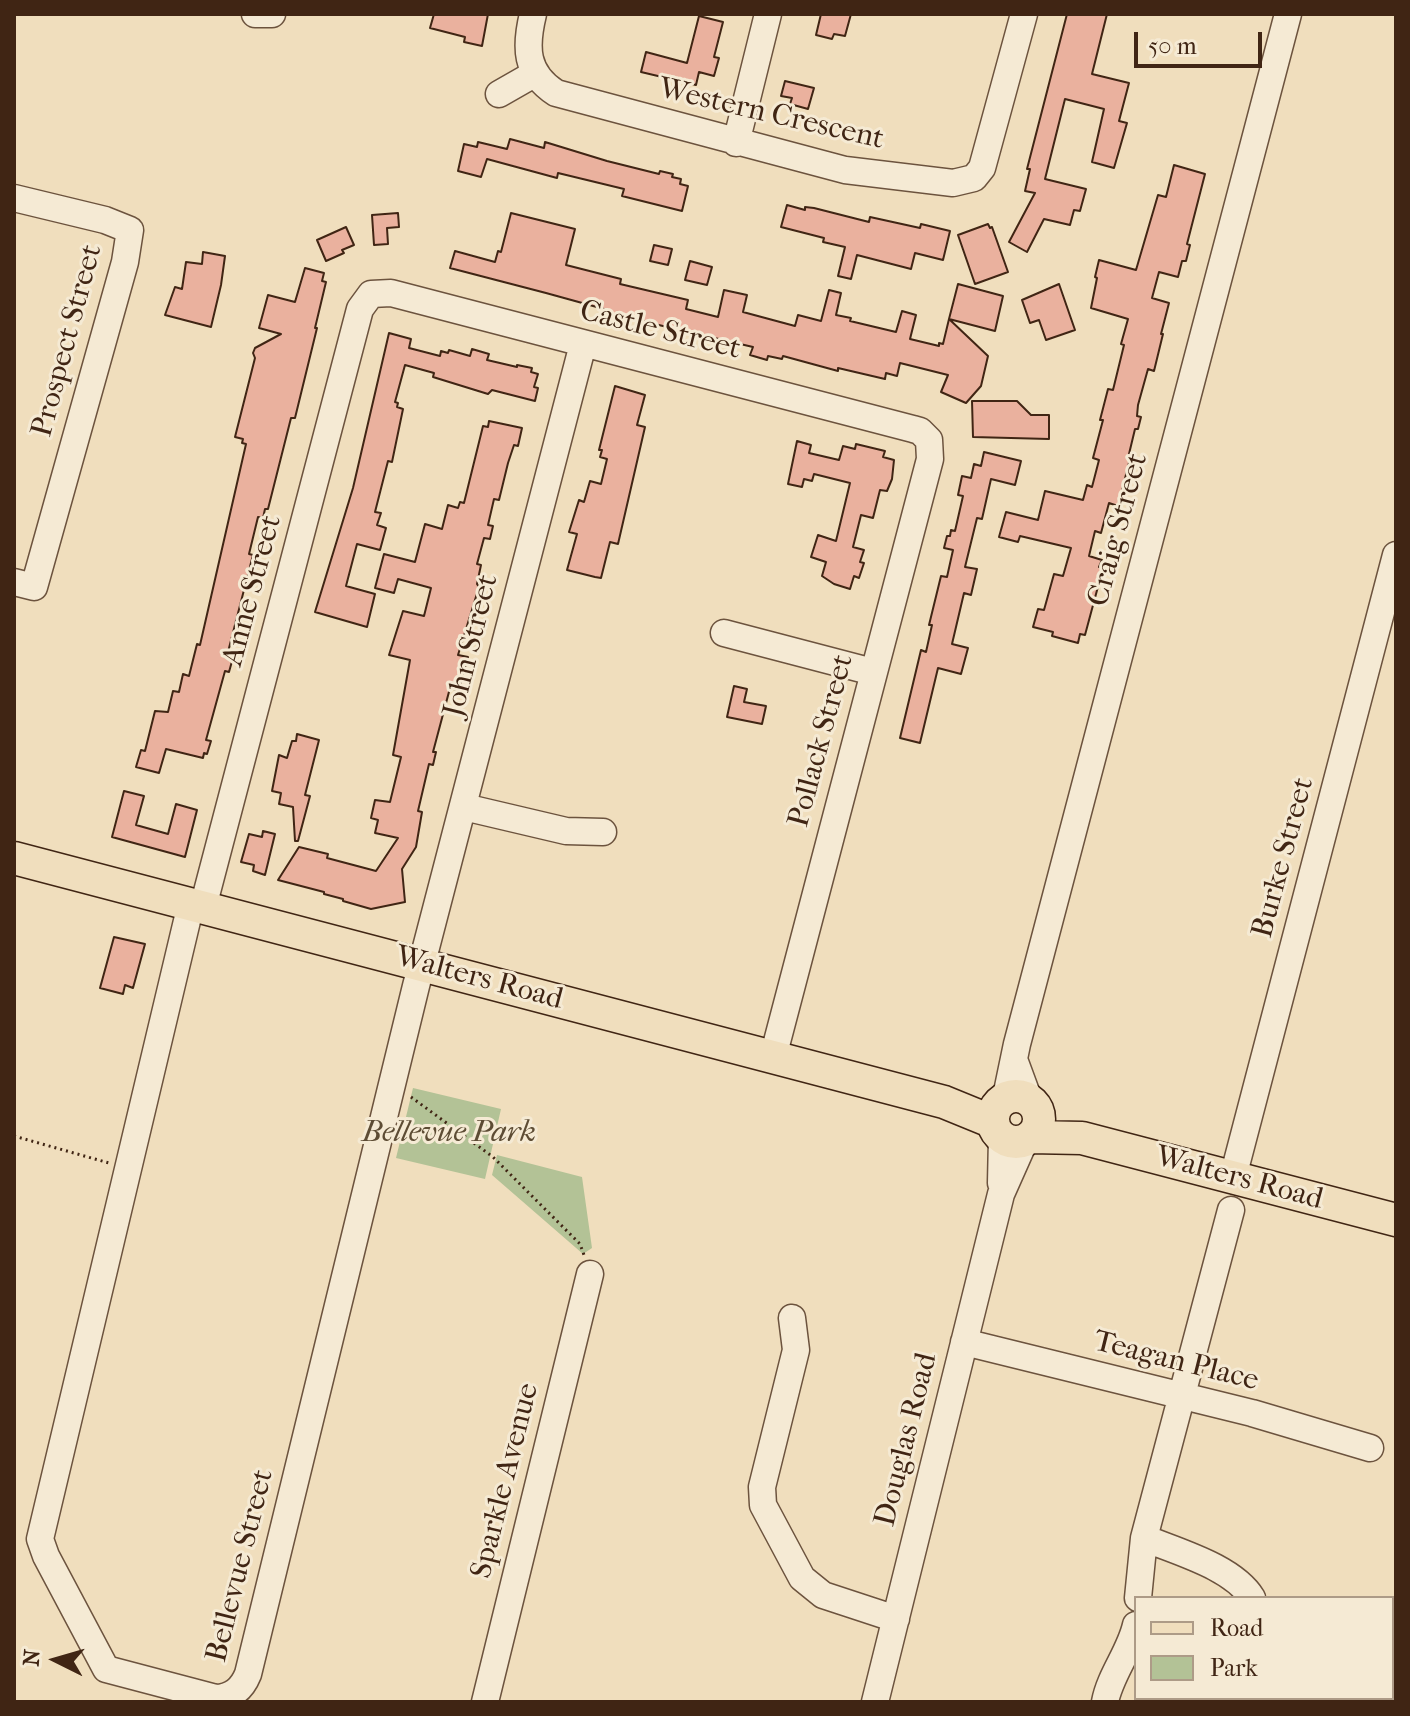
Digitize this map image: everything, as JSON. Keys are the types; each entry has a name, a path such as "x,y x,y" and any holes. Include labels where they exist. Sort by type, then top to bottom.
{"main road":[{"name":"Walters Road","path":"14,858 1396,1220"}],"street":[{"path":"255,14 272,14"},
{"path":"499,94 534,74 527,52 533,14"},
{"path":"736,143 768,14"},
{"name":"Western Crescent","path":"534,74 546,87 567,97 736,143 845,170 953,183 968,181 979,174 985,162 1024,14"},
{"name":"Craig Street","path":"1016,1118 1017,1044 1288,14"},
{"name":"Prospect Street","path":"14,198 105,220 130,230 125,262 24,584"},
{"name":"Castle Street","path":"371,294 391,293 913,429 929,440"},
{"name":"Anne Street","path":"197,906 360,309 371,294"},
{"name":"John Street","path":"421,964 583,344"},
{"name":"Pollack Street","path":"773,1057 930,459 929,440"},
{"name":"Burke Street","path":"1233,1177 1396,555"},
{"path":"724,633 873,672"},
{"path":"464,807 566,831 603,832"},
{"name":"Bellevue Street","path":"197,906 128,1168 40,1533 40,1545 106,1669 205,1697 224,1697 242,1686 248,1674 421,964"},
{"name":"Douglas Road","path":"875,1702 1001,1194 1016,1118"},
{"path":"1138,1596 1144,1538 1231,1210"},
{"name":"Sparkle Avenue","path":"485,1702 590,1274"},
{"path":"792,1318 796,1350 762,1487 763,1505 802,1578 823,1595 896,1619"},
{"name":"Teagan Place","path":"964,1342 1252,1413 1370,1448"},
{"path":"1144,1538 1226,1572 1251,1596"},
{"path":"1105,1702 1134,1633"}],"path":[{"path":"391,1084 493,1157 580,1244 590,1274"},
{"path":"14,1136 128,1168"}],"green space":[{"name":"Bellevue Park","path":"413,1088 501,1109 485,1179 396,1158"},
{"path":"497,1155 582,1177 592,1248 583,1254 492,1175"}],"building":[{"path":"434,14 488,14 482,46 464,42 465,37 430,28"},
{"path":"821,14 851,14 845,36 834,34 832,39 816,35"},
{"path":"1067,14 1107,14 1092,74 1129,83 1119,121 1127,123 1114,168 1092,162 1104,109 1065,99 1045,179 1086,189 1080,211 1074,210 1070,225 1044,219 1027,252 1009,242 1035,193 1025,191 1030,169 1027,169"},
{"path":"699,16 723,22 714,57 719,58 714,76 699,72 696,85 641,72 646,52 687,63"},
{"path":"785,81 814,88 808,109 790,104 792,98 781,96"},
{"path":"510,139 544,148 545,142 659,174 660,171 673,174 672,177 681,179 680,184 688,186 682,211 622,196 624,189 558,173 557,178 487,159 481,177 458,171 464,144 477,147 478,142 507,149"},
{"path":"1174,165 1205,174 1187,244 1190,245 1186,261 1182,261 1178,277 1159,272 1152,298 1169,303 1163,334 1154,371 1148,369 1138,405 1137,416 1141,417 1138,429 1135,429 1118,506 1109,503 1101,533 1095,531 1089,556 1102,560 1099,567 1103,568 1085,635 1080,634 1078,643 1033,627 1038,609 1044,610 1054,574 1063,576 1071,548 1020,536 1018,542 999,537 1006,512 1038,520 1045,491 1083,500 1087,485 1092,487 1099,460 1093,458 1103,420 1100,420 1108,389 1113,390 1128,319 1091,308 1099,260 1136,270 1158,195 1166,197"},
{"path":"787,205 805,210 805,207 814,208 869,222 870,217 950,231 943,260 915,253 911,269 857,255 851,279 838,276 845,247 781,227"},
{"path":"398,213 399,227 387,228 388,244 374,245 372,215"},
{"path":"511,213 575,229 566,265 621,279 620,284 688,300 686,309 718,317 724,290 747,295 743,312 795,326 798,315 821,321 829,290 841,293 836,315 851,318 850,321 896,332 902,311 916,315 910,339 939,346 939,343 943,344 949,319 988,356 981,386 966,403 941,392 948,375 900,363 897,376 886,373 885,379 838,368 838,371 783,356 782,359 768,356 767,360 750,355 753,347 603,312 604,309 450,268 455,251 495,262 498,251 501,252"},
{"path":"988,224 992,227 1008,272 975,284 958,235"},
{"path":"346,227 354,245 326,261 317,240"},
{"path":"654,245 672,249 668,265 650,261"},
{"path":"203,252 225,256 211,327 165,315 175,287 182,289 186,262 202,264"},
{"path":"690,261 712,267 707,285 685,280"},
{"path":"305,268 324,273 322,281 326,282 317,328 268,509 265,509 263,518 258,517 249,554 253,555 228,652 234,654 229,672 225,671 206,740 211,741 207,754 204,753 203,758 166,749 159,773 136,767 141,750 145,751 155,711 168,712 173,691 179,692 183,674 189,676 197,644 200,645 246,444 242,443 243,439 235,437 255,358 253,353 255,348 281,334 259,328 268,295 295,302"},
{"path":"958,284 1003,296 995,331 949,319"},
{"path":"1059,284 1075,330 1046,340 1039,320 1030,323 1022,300"},
{"path":"389,333 411,339 409,348 440,356 441,351 448,353 449,350 470,356 472,349 489,354 487,360 532,368 531,372 538,374 534,387 538,388 535,401 492,390 488,394 405,365 395,402 398,403 397,407 403,409 392,462 388,461 375,512 381,513 377,525 386,528 380,550 357,544 346,586 375,594 367,627 315,612 353,488"},
{"path":"615,386 645,395 637,425 645,427 618,544 610,542 601,578 567,570 577,534 569,532 579,500 584,502 590,481 601,484 607,459 600,457 602,450 599,450"},
{"path":"972,401 1017,401 1031,415 1049,415 1049,439 973,437"},
{"path":"489,421 522,428 518,446 514,445 508,463 499,500 494,499 488,525 493,526 490,539 484,538 477,564 481,565 479,587 458,655 468,657 460,686 457,690 450,688 433,752 436,752 433,765 429,764 418,811 422,812 416,847 402,869 405,902 371,909 278,880 299,847 376,871 398,838 375,833 378,820 371,818 375,800 390,802 401,757 393,755 410,660 389,655 403,611 424,616 431,588 398,579 394,593 375,588 384,554 415,562 425,524 442,529 448,505 458,508 460,502 464,503 483,426 488,427"},
{"path":"797,441 811,445 809,453 839,460 843,446 855,449 856,444 885,451 883,457 894,460 892,479 887,491 880,490 873,518 861,515 853,547 864,550 860,562 864,563 859,578 854,576 850,589 822,576 826,562 811,557 818,535 836,541 850,483 814,474 812,481 804,479 802,487 788,484"},
{"path":"984,452 1021,461 1015,485 991,479 982,519 977,518 965,567 977,569 971,595 964,593 952,644 968,648 961,674 938,668 920,743 900,738 921,650 926,652 941,576 947,577 953,550 944,548 947,536 950,536 951,530 955,531 963,496 958,495 962,476 971,478 974,464 981,466"},
{"path":"734,686 747,689 744,702 766,706 762,724 727,717"},
{"path":"297,734 319,740 305,795 310,796 298,841 295,841 293,807 279,804 281,793 272,791 279,755 287,758"},
{"path":"124,791 144,796 136,825 168,834 176,804 197,810 185,857 112,837"},
{"path":"263,831 275,834 265,875 253,871 254,865 241,862 249,834 262,837"},
{"path":"114,937 145,944 133,988 125,985 123,994 100,988"}]}
